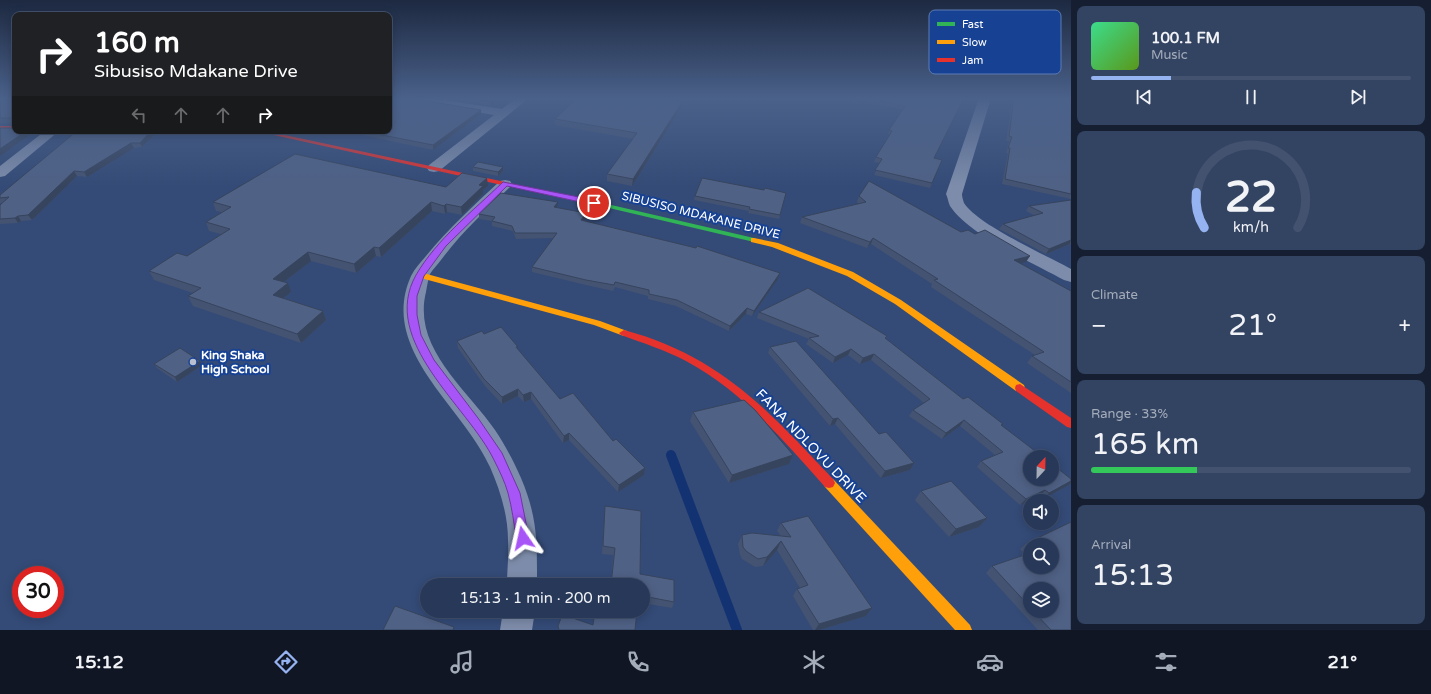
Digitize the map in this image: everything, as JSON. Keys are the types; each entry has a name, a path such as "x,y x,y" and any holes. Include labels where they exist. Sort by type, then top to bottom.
{"street":[{"path":"434,168 486,127"},
{"path":"976,127 954,194 957,204 972,220 993,234 1071,276"},
{"path":"0,128 12,128"},
{"path":"0,173 48,134"},
{"name":"SIBUSISO MDAKANE DRIVE","path":"272,134 732,233 776,245 850,274 898,302 1071,424"},
{"path":"505,184 443,244 420,275 413,296 412,315 416,335 430,362 475,421 498,457 514,493 523,538 522,578"},
{"name":"FANA NDLOVU DRIVE","path":"420,275 598,323 690,359 724,380 757,406 965,630"},
{"path":"516,630 518,618"}],"building":[{"path":"392,127 457,127 433,145 377,134 392,134"},
{"path":"604,127 666,127 633,179 607,174 637,133"},
{"path":"891,127 949,127 934,158 942,160 932,183 875,170 882,159 876,157 892,131 889,130"},
{"path":"1010,127 1071,127 1071,194 1005,179 1010,148 1008,148 1012,137 1009,136"},
{"path":"0,128 12,128 12,134 22,134 0,149"},
{"path":"73,134 148,134 140,143 131,143 84,172 74,171 28,215 0,219 0,205 9,197 0,198 0,195"},
{"path":"295,154 446,187 462,173 487,178 479,185 483,186 461,207 446,204 444,206 431,202 379,248 374,247 354,264 308,252 273,279 288,283 273,295 323,311 297,334 188,296 201,288 149,271 177,253 187,256 230,229 206,222 231,207 213,202"},
{"path":"478,162 503,167 498,172 473,167"},
{"path":"702,178 764,190 765,188 786,193 780,215 749,209 750,207 695,196"},
{"path":"869,181 961,232 968,230 975,234 985,230 1030,256 1014,260 1071,291 1071,382 1032,356 1044,352 934,280 938,279 873,238 870,242 802,217 866,202 859,196"},
{"path":"501,193 558,202 554,207 586,213 581,220 696,248 697,246 780,273 754,311 747,308 730,326 677,300 649,294 649,290 615,282 614,285 586,280 532,267 557,233 515,233 512,226 492,221 495,217 479,214"},
{"path":"1071,200 1071,240 1049,249 1003,224 1043,213 1029,206"},
{"path":"808,288 887,336 885,338 963,399 968,397 1034,450 1023,450 1023,486 1059,486 1059,470 1071,479 1071,481 1049,493 1045,490 1037,494 1023,494 1023,496 981,461 1003,452 964,420 946,433 913,410 930,399 874,354 863,358 851,349 835,357 809,338 819,336 759,312"},
{"path":"501,327 560,399 573,393 613,441 616,439 645,468 619,485 569,433 564,436 531,392 523,395 518,389 502,397 484,379 457,341 482,331 484,334"},
{"path":"796,341 879,434 886,432 914,463 885,471 838,418 833,419 770,347"},
{"path":"180,348 200,361 175,377 154,364"},
{"path":"744,400 755,410 793,455 732,475 693,412"},
{"path":"951,481 987,518 956,529 921,491"},
{"path":"605,506 641,511 640,574 674,580 674,602 650,597 650,578 612,578 615,548 603,546"},
{"path":"808,516 872,608 819,624 797,589 808,585 781,541 767,557 758,559 746,551 743,547 742,535 752,533 791,537 781,523"},
{"path":"1071,522 1071,630 1051,630 1040,618 1059,618 1059,582 1023,582 1023,599 992,566 1023,555 1023,574 1059,574 1059,538 1037,538 1054,530 1059,530 1059,528"},
{"path":"395,606 420,615 420,618 429,618 454,627 453,630 383,630"},
{"path":"561,618 573,618 593,625 594,618 636,618 635,630 559,630 558,626"}],"waterway":[{"path":"671,455 737,630"}],"traffic: fast":[{"path":"594,203 754,240"}],"traffic: slow":[{"path":"754,240 775,245 850,274 898,302 1020,388"},
{"path":"420,275 597,323 624,333"},
{"path":"829,483 965,630"}],"traffic: jam":[{"path":"0,128 12,128"},
{"path":"272,134 594,203"},
{"path":"624,333 682,355 729,384 781,431 829,483"},
{"path":"1020,388 1071,424"}],"place":[{"name":"King Shaka High School","path":"193,362"}],"route":[{"path":"523,538 514,493 498,457 475,421 430,362 416,335 412,315 413,296 420,275 443,244 505,184 594,203"}]}
